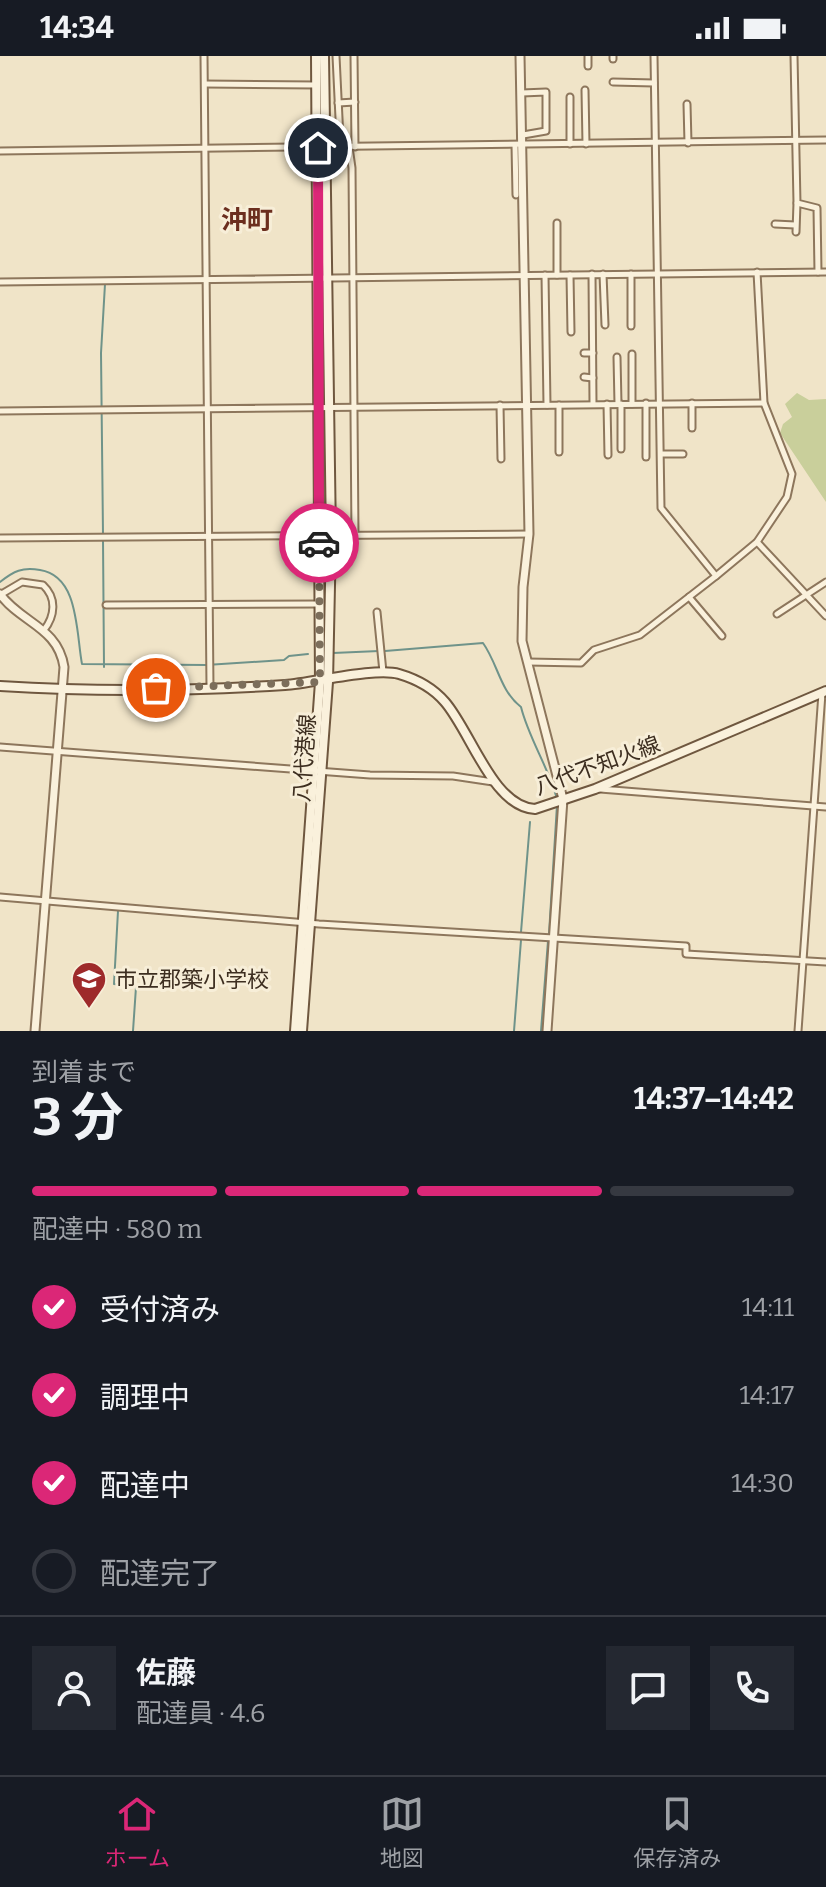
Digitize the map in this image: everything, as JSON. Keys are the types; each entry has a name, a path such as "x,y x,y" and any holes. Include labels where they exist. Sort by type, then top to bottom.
{"main road":[{"name":"八代港線","path":"316,56 321,148"},
{"name":"八代港線","path":"295,1031 324,682 331,537 324,408 322,278 324,56"},
{"name":"八代港線","path":"324,408 318,537 324,682"},
{"name":"八代不知火線","path":"0,686 61,690 210,687 324,682 395,672 420,682 445,702 496,782 515,804 535,809 595,789 824,692"},
{"name":"八代港線","path":"302,1031 306,922"}],"street":[{"path":"204,56 210,687"},
{"path":"336,56 340,139"},
{"path":"354,56 352,278 355,536"},
{"path":"516,195 519,145 523,135 520,56"},
{"path":"588,56 588,66"},
{"path":"654,56 661,508 716,576"},
{"path":"775,224 796,228 798,140 794,56"},
{"path":"613,82 654,83"},
{"path":"205,84 316,85"},
{"path":"585,90 586,144"},
{"path":"522,93 546,92 546,131 523,135"},
{"path":"570,97 570,144"},
{"path":"338,103 355,102"},
{"path":"687,104 688,143"},
{"path":"0,151 826,140"},
{"path":"519,145 529,534 523,587 524,645 557,801 547,1031"},
{"path":"797,203 817,208 818,272"},
{"path":"557,223 557,275"},
{"path":"527,662 581,663 594,650 640,635 757,542 781,506 792,479 788,459 764,403 757,272"},
{"path":"0,282 826,272"},
{"path":"592,274 593,404"},
{"path":"603,274 605,325"},
{"path":"631,274 631,326"},
{"path":"545,275 547,405"},
{"path":"570,275 571,332"},
{"path":"584,353 593,353"},
{"path":"632,354 632,404"},
{"path":"617,357 621,449"},
{"path":"584,377 593,378"},
{"path":"646,403 646,457"},
{"path":"692,403 692,428"},
{"path":"0,411 764,403"},
{"path":"607,404 608,455"},
{"path":"500,405 501,459"},
{"path":"559,405 559,452"},
{"path":"661,454 683,454"},
{"path":"0,538 209,539 529,534"},
{"path":"757,542 826,616"},
{"path":"35,1031 62,656 55,641 44,630 0,595 22,582 43,585 53,600 52,614 44,630"},
{"path":"777,614 826,582"},
{"path":"689,597 722,636"},
{"path":"106,605 320,604"},
{"path":"377,612 383,672"},
{"path":"798,1031 824,692"},
{"path":"0,747 370,775 453,776 496,782"},
{"path":"595,789 826,807"},
{"path":"0,897 306,922 686,946 686,954 826,962"}],"green space":[{"path":"797,393 809,400 826,399 826,502 780,433 783,424 792,417 785,404"}],"waterway":[{"path":"103,534 101,353 105,284"},
{"path":"103,540 104,667"},
{"path":"0,582 28,569 53,574 69,594 82,664 206,665 284,660 289,656 308,654"},
{"path":"385,651 483,643 508,693 521,707 557,799"},
{"path":"333,653 379,651"},
{"path":"549,934 557,805"},
{"path":"521,932 530,822"},
{"path":"118,911 114,984 136,987 133,1031"},
{"path":"514,1031 521,940"},
{"path":"541,1031 548,941"}],"way so far":[{"path":"156,688 320,682 319,543"}],"place":[{"name":"市立郡築小学校","path":"89,1010"}],"district":[{"name":"沖町","path":"247,220"}],"route":[{"path":"318,148 319,543"}]}
